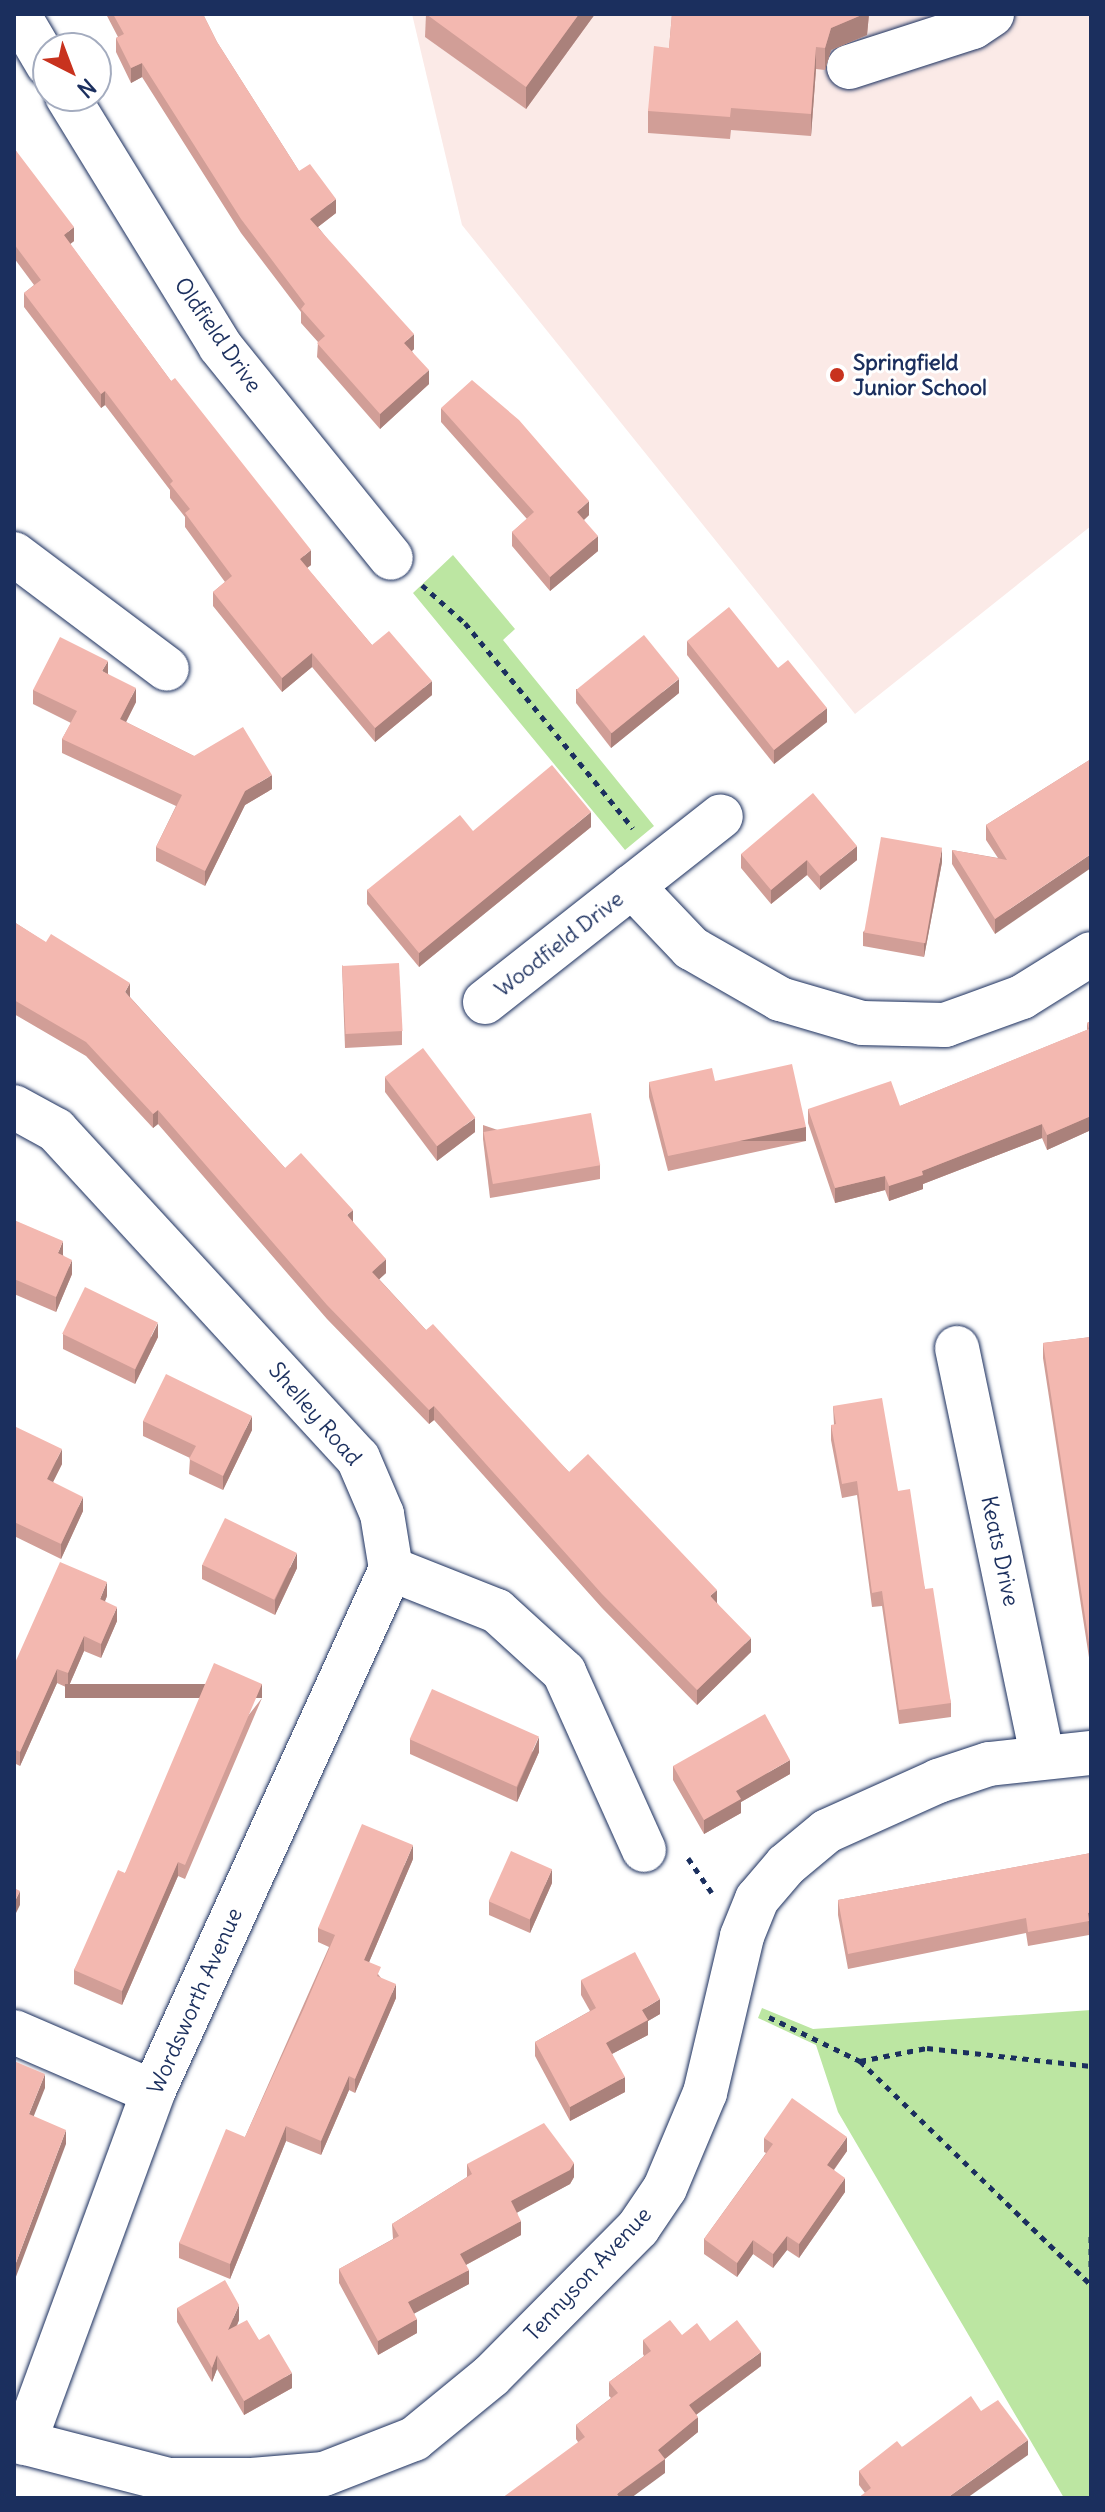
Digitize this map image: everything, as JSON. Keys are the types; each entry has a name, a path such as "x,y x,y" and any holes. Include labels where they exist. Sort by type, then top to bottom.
{"street":[{"path":"18,14 32,38"},
{"path":"849,67 973,27 992,14"},
{"name":"Oldfield Drive","path":"77,112 220,346 391,558"},
{"path":"14,554 167,669"},
{"name":"Woodfield Drive","path":"485,1002 721,816"},
{"name":"Woodfield Drive","path":"647,874 691,948 780,999 862,1023 945,1025 1022,997 1091,954"},
{"name":"Shelley Road","path":"14,1107 56,1130 358,1458 382,1514 391,1569"},
{"name":"Keats Drive","path":"957,1348 1042,1754"},
{"path":"391,1569 497,1611 564,1672 644,1850"},
{"name":"Wordsworth Avenue","path":"19,2441 153,2092 391,1569"},
{"name":"Tennyson Avenue","path":"19,2441 169,2480 253,2489 324,2474 414,2439 491,2376 638,2228 682,2155 720,2042 742,1936 757,1899 786,1865 827,1831 938,1781 1042,1754 1091,1753"},
{"path":"14,2032 153,2092"}],"path":[{"path":"391,558 465,623 647,874"},
{"path":"644,1850 682,1849 742,1936"},
{"path":"728,1996 860,2061 1091,2285"},
{"path":"860,2061 927,2048 1091,2066"},
{"path":"1091,2236 1091,2267"}],"shaded area":[{"name":"Springfield Junior School","path":"412,14 1091,14 1091,526 855,714 462,225"}],"green space":[{"path":"453,555 515,629 503,640 654,826 625,850 413,593"},
{"path":"762,2008 813,2029 1091,2010 1091,2498 1064,2498 838,2112 816,2045 758,2018"}],"building":[{"path":"113,14 203,14 217,42 299,171 310,164 336,199 310,219 414,334 404,343 429,370 380,414 317,343 325,336 301,309 305,304 241,219 142,63 131,68 116,38 124,34"},
{"path":"426,14 579,14 526,87"},
{"path":"672,14 864,14 831,28 825,48 816,47 811,114 731,108 730,117 648,111 654,46 669,48"},
{"path":"14,148 74,227 64,235 171,381 175,378 311,550 300,559 372,645 389,631 432,681 375,728 312,653 282,678 213,592 232,576 185,513 190,509 170,484 173,481 105,391 101,394 24,293 41,280 14,244"},
{"path":"472,380 519,420 589,501 577,512 598,536 550,577 512,532 534,512 441,408"},
{"path":"729,607 778,668 788,660 827,708 774,750 687,641"},
{"path":"644,635 679,679 612,733 576,690"},
{"path":"60,637 108,661 102,671 136,688 120,719 194,756 243,727 272,775 245,791 205,871 156,847 182,795 62,739 77,711 33,690"},
{"path":"1091,759 1091,854 995,919 952,850 1007,860 986,825"},
{"path":"552,765 591,812 419,953 367,890 460,815 473,831"},
{"path":"813,793 857,846 820,876 807,860 771,890 741,854"},
{"path":"881,837 942,848 925,943 864,933"},
{"path":"14,922 46,942 51,934 130,983 125,992 285,1168 301,1153 353,1210 347,1215 386,1259 372,1272 426,1330 433,1324 569,1472 588,1454 717,1590 710,1596 751,1638 697,1690 602,1594 434,1406 429,1410 327,1305 158,1110 153,1114 86,1042 14,1000"},
{"path":"399,963 403,1031 346,1034 342,966"},
{"path":"1091,1021 1091,1116 1047,1135 1042,1124 922,1171 923,1175 889,1186 885,1176 835,1188 808,1109 891,1081 900,1106 1089,1029 1087,1023"},
{"path":"423,1048 475,1117 437,1146 385,1077"},
{"path":"792,1064 806,1127 668,1156 649,1082 712,1068 715,1081"},
{"path":"591,1113 600,1165 493,1184 484,1132"},
{"path":"14,1220 63,1241 58,1253 72,1260 56,1297 14,1279"},
{"path":"85,1287 158,1323 135,1369 62,1334"},
{"path":"1091,1337 1091,1649 1090,1649 1043,1343"},
{"path":"166,1374 252,1416 223,1476 189,1459 196,1446 143,1421"},
{"path":"882,1398 898,1491 910,1489 925,1589 933,1588 951,1703 899,1710 882,1591 872,1593 857,1481 842,1484 831,1425 836,1424 833,1406"},
{"path":"14,1426 62,1449 47,1479 83,1497 61,1544 14,1522"},
{"path":"225,1518 297,1553 274,1600 202,1565"},
{"path":"60,1562 107,1582 100,1599 117,1607 101,1644 84,1636 68,1673 57,1669 20,1752 14,1749 14,1665"},
{"path":"214,1663 262,1684 185,1865 178,1862 122,1991 74,1970 118,1870 125,1873"},
{"path":"432,1689 539,1737 517,1787 410,1739"},
{"path":"765,1714 790,1760 736,1791 741,1799 704,1820 673,1766"},
{"path":"362,1824 413,1845 364,1960 381,1967 377,1976 396,1984 355,2079 349,2076 321,2141 286,2126 230,2264 179,2243 226,2129 245,2137 304,2008 335,1935 318,1928"},
{"path":"511,1851 552,1869 530,1920 489,1901"},
{"path":"1091,1853 1089,1921 1028,1932 1026,1918 848,1954 838,1900"},
{"path":"14,1888 20,1891 14,1903"},
{"path":"635,1952 660,1999 642,2010 648,2020 606,2043 625,2077 570,2107 535,2042 596,2008 581,1980"},
{"path":"14,2061 45,2074 29,2114 66,2130 14,2268"},
{"path":"792,2098 847,2137 827,2165 845,2178 799,2244 787,2236 773,2254 753,2240 737,2263 704,2239 773,2144 764,2138"},
{"path":"544,2123 574,2163 570,2170 511,2201 521,2221 460,2254 469,2270 408,2302 417,2319 378,2341 339,2269 399,2236 392,2224 472,2174 467,2164"},
{"path":"225,2280 239,2305 228,2330 247,2320 259,2340 269,2334 292,2373 244,2401 217,2355 212,2368 177,2308"},
{"path":"670,2320 682,2335 697,2323 710,2341 737,2320 761,2352 689,2405 698,2417 658,2450 665,2459 617,2494 620,2498 502,2498 585,2437 576,2425 618,2393 609,2382 651,2351 643,2340"},
{"path":"971,2396 981,2411 998,2400 1028,2440 947,2498 858,2498 871,2488 859,2471 897,2441 902,2447"}],"place":[{"name":"Springfield Junior School","path":"837,375"}]}
